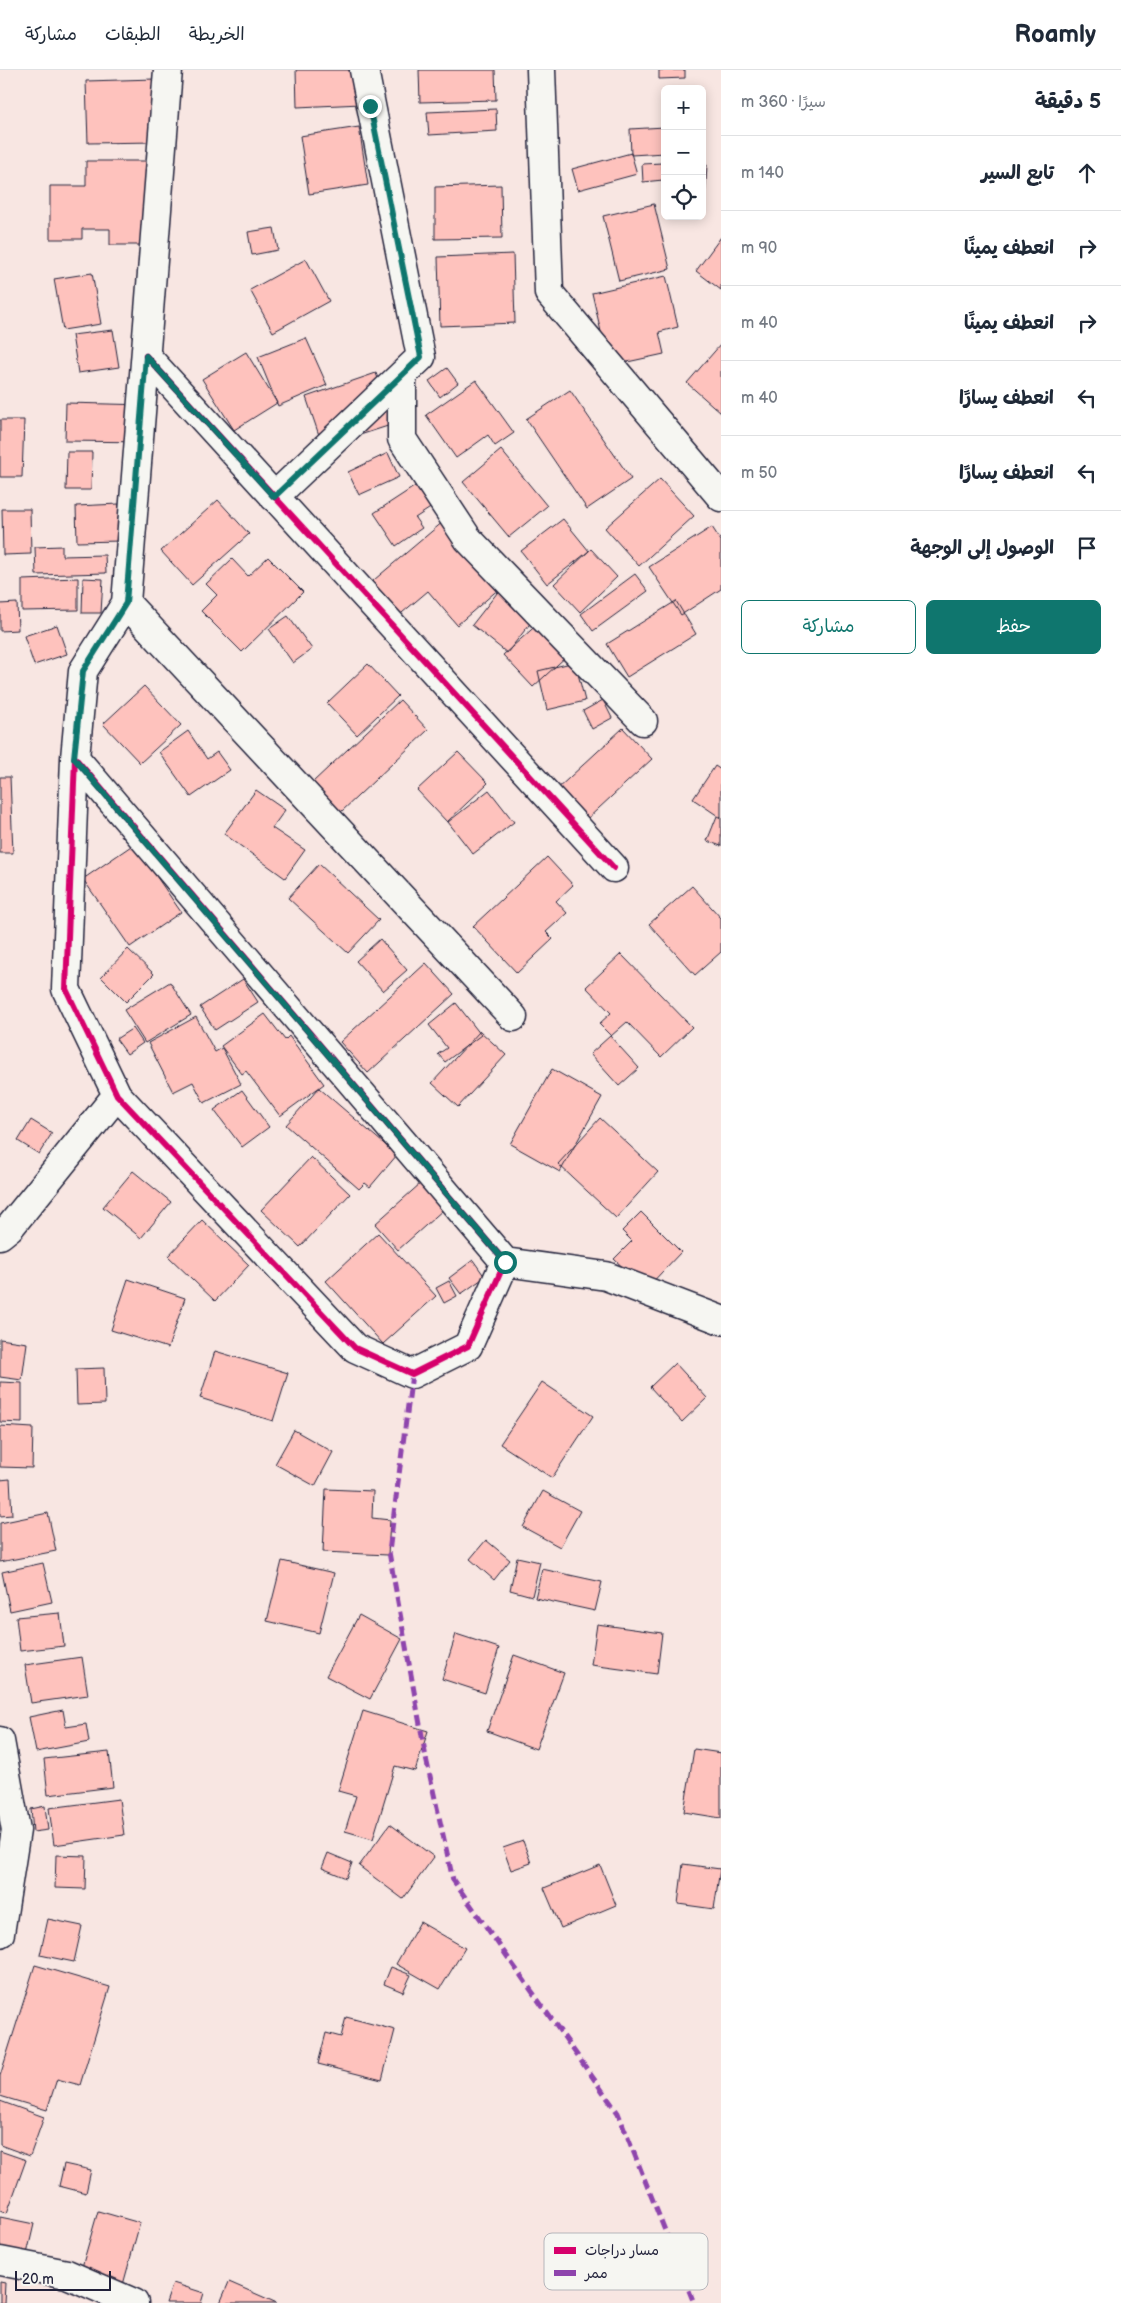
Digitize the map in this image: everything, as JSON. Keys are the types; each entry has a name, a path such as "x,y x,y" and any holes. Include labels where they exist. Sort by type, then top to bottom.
{"street":[{"path":"168,70 126,603 83,671 74,758 66,989 117,1095 355,1348 412,1374 468,1346 505,1262"},
{"path":"274,497 421,357 364,70"},
{"path":"541,70 550,293 721,498"},
{"path":"146,356 614,868"},
{"path":"402,375 402,439 468,539 643,721"},
{"path":"126,603 513,1017"},
{"path":"74,758 505,1262 606,1276 721,1320"},
{"path":"0,1235 10,1227 117,1095"},
{"path":"0,1740 16,1830 0,1933"},
{"path":"0,2261 67,2274 134,2303"}],"building":[{"path":"296,70 360,70 361,104 297,107"},
{"path":"419,70 495,70 496,100 420,102"},
{"path":"659,70 685,70 685,78 659,79"},
{"path":"155,79 157,142 88,143 86,81"},
{"path":"496,109 497,131 429,135 427,112"},
{"path":"359,127 368,185 309,194 300,136"},
{"path":"661,127 661,153 631,155 630,129"},
{"path":"631,153 637,174 578,190 572,169"},
{"path":"86,161 151,161 151,245 110,245 110,229 82,229 82,239 50,239 50,186 86,186"},
{"path":"661,163 661,180 643,182 642,164"},
{"path":"501,185 502,238 435,239 435,187"},
{"path":"654,204 670,269 619,281 603,216"},
{"path":"274,228 278,250 252,255 248,232"},
{"path":"721,237 721,290 696,271"},
{"path":"513,254 515,323 440,326 438,257"},
{"path":"306,259 329,301 273,332 250,290"},
{"path":"92,273 101,324 63,330 54,279"},
{"path":"666,276 678,327 659,332 664,354 609,366 592,293"},
{"path":"113,330 119,367 78,373 72,335"},
{"path":"306,338 327,385 278,406 258,357"},
{"path":"721,344 721,413 687,383"},
{"path":"246,352 277,403 234,430 202,379"},
{"path":"447,368 458,383 440,397 429,381"},
{"path":"376,373 394,424 323,447 306,397"},
{"path":"476,380 514,433 495,446 488,435 456,458 426,415"},
{"path":"570,390 631,479 587,509 526,419"},
{"path":"66,403 149,405 149,442 65,441"},
{"path":"0,420 24,420 22,477 0,477"},
{"path":"501,450 547,506 509,537 463,482"},
{"path":"67,452 92,452 91,490 66,490"},
{"path":"388,453 399,477 359,495 348,472"},
{"path":"660,479 694,516 639,566 605,528"},
{"path":"420,483 435,505 415,518 422,528 396,546 374,513"},
{"path":"218,500 249,534 192,585 161,551"},
{"path":"119,504 120,541 77,542 76,506"},
{"path":"2,509 30,509 31,554 3,555"},
{"path":"563,519 589,551 547,584 521,551"},
{"path":"444,521 501,587 457,625 428,591 396,618 368,585"},
{"path":"712,527 721,541 721,589 681,615 649,567"},
{"path":"62,546 62,556 105,555 106,573 36,575 35,547"},
{"path":"591,549 617,577 580,612 554,584"},
{"path":"268,557 303,592 242,652 201,611 217,595 206,584 232,559 248,576"},
{"path":"635,574 648,591 593,631 581,614"},
{"path":"78,578 78,610 22,611 22,580"},
{"path":"83,578 103,579 101,613 82,613"},
{"path":"501,588 536,616 507,653 472,625"},
{"path":"676,601 696,634 627,677 607,644"},
{"path":"17,603 18,630 0,631 0,604"},
{"path":"288,616 312,649 293,663 269,629"},
{"path":"540,622 569,654 533,687 503,655"},
{"path":"57,625 67,654 34,665 24,636"},
{"path":"575,662 585,701 547,710 538,671"},
{"path":"368,664 398,696 357,735 327,703"},
{"path":"144,686 181,725 140,763 103,724"},
{"path":"400,700 428,730 341,812 313,782"},
{"path":"603,700 612,718 592,729 583,711"},
{"path":"623,728 652,759 585,821 556,790"},
{"path":"188,731 207,759 217,752 230,770 191,797 159,752"},
{"path":"458,752 488,783 447,822 417,790"},
{"path":"715,766 721,770 721,818 693,799"},
{"path":"0,777 10,777 13,853 0,853"},
{"path":"256,790 285,810 272,828 305,850 285,878 224,834"},
{"path":"489,790 514,822 473,854 448,822"},
{"path":"717,816 721,818 721,846 707,841"},
{"path":"134,844 181,912 130,947 83,879"},
{"path":"547,857 573,885 556,901 567,913 546,932 553,939 517,973 473,926"},
{"path":"319,864 379,920 348,953 288,898"},
{"path":"692,886 721,918 721,952 695,975 649,924"},
{"path":"380,939 407,970 383,991 356,961"},
{"path":"128,949 154,974 126,1002 101,977"},
{"path":"621,954 692,1027 661,1057 627,1022 611,1036 599,1024 611,1013 586,987"},
{"path":"426,963 454,994 368,1073 340,1042"},
{"path":"243,979 258,1002 215,1030 200,1007"},
{"path":"170,982 191,1015 145,1043 124,1010"},
{"path":"456,1003 481,1035 445,1062 438,1054 447,1048 429,1025"},
{"path":"265,1014 285,1040 289,1036 324,1084 280,1116 246,1071 242,1074 221,1046"},
{"path":"196,1017 215,1052 222,1048 241,1084 204,1103 193,1082 173,1092 148,1043"},
{"path":"133,1028 143,1043 127,1054 116,1039"},
{"path":"480,1031 506,1055 458,1107 432,1083"},
{"path":"610,1036 639,1068 619,1086 590,1054"},
{"path":"552,1069 602,1097 560,1172 510,1144"},
{"path":"319,1088 397,1155 370,1187 365,1183 359,1189 286,1125"},
{"path":"242,1090 269,1127 242,1147 214,1110"},
{"path":"600,1118 658,1172 616,1218 558,1164"},
{"path":"31,1120 52,1133 39,1154 18,1141"},
{"path":"311,1157 350,1194 300,1247 261,1210"},
{"path":"133,1171 171,1202 141,1238 103,1207"},
{"path":"421,1183 444,1209 398,1250 375,1224"},
{"path":"641,1212 681,1252 646,1289 614,1259 632,1241 622,1231"},
{"path":"202,1220 249,1265 215,1301 168,1256"},
{"path":"378,1233 436,1296 383,1344 326,1281"},
{"path":"473,1260 485,1277 461,1294 449,1278"},
{"path":"128,1279 185,1298 168,1348 111,1330"},
{"path":"449,1281 457,1296 444,1303 436,1288"},
{"path":"0,1339 27,1343 22,1380 0,1377"},
{"path":"215,1351 288,1373 273,1421 200,1398"},
{"path":"675,1363 707,1398 682,1422 650,1387"},
{"path":"104,1368 105,1404 77,1405 76,1369"},
{"path":"0,1382 22,1383 22,1423 0,1422"},
{"path":"542,1382 593,1416 552,1478 500,1444"},
{"path":"0,1426 33,1428 32,1468 0,1467"},
{"path":"294,1430 333,1452 315,1486 275,1464"},
{"path":"10,1479 12,1515 0,1516 0,1480"},
{"path":"326,1489 373,1491 372,1518 390,1520 388,1555 323,1552"},
{"path":"543,1491 580,1511 560,1547 523,1527"},
{"path":"48,1513 56,1551 0,1562 0,1523"},
{"path":"486,1540 510,1560 494,1580 470,1559"},
{"path":"517,1557 540,1562 532,1596 510,1590"},
{"path":"282,1561 334,1573 319,1633 267,1621"},
{"path":"43,1563 52,1602 10,1611 2,1572"},
{"path":"542,1569 602,1582 595,1611 535,1598"},
{"path":"60,1613 64,1646 20,1651 16,1617"},
{"path":"359,1615 402,1639 370,1699 326,1676"},
{"path":"597,1624 662,1633 657,1674 591,1665"},
{"path":"456,1634 499,1648 485,1693 442,1679"},
{"path":"514,1655 564,1673 536,1749 487,1731"},
{"path":"82,1657 88,1695 31,1703 25,1665"},
{"path":"63,1710 66,1727 86,1724 89,1742 36,1752 29,1717"},
{"path":"363,1711 428,1731 415,1771 395,1766 373,1839 345,1831 356,1796 338,1791"},
{"path":"694,1749 721,1753 721,1818 684,1812"},
{"path":"109,1752 113,1787 48,1795 44,1759"},
{"path":"119,1799 124,1835 54,1845 49,1808"},
{"path":"45,1806 48,1830 33,1832 31,1809"},
{"path":"390,1824 434,1857 403,1899 359,1866"},
{"path":"523,1841 531,1863 511,1870 503,1848"},
{"path":"328,1853 352,1863 346,1878 322,1868"},
{"path":"56,1855 86,1856 85,1889 55,1888"},
{"path":"683,1864 720,1869 714,1909 678,1904"},
{"path":"600,1865 616,1905 561,1928 544,1888"},
{"path":"48,1919 82,1926 74,1962 40,1955"},
{"path":"420,1922 465,1948 440,1989 396,1964"},
{"path":"35,1965 110,1987 80,2085 57,2079 47,2110 0,2096 0,2076"},
{"path":"391,1967 411,1975 403,1992 384,1984"},
{"path":"346,2017 395,2030 382,2080 318,2064 326,2033 341,2037"},
{"path":"0,2101 44,2117 30,2156 0,2145"},
{"path":"0,2151 26,2160 7,2213 0,2210"},
{"path":"64,2164 91,2170 86,2193 59,2186"},
{"path":"98,2211 140,2223 121,2292 78,2281"},
{"path":"0,2217 34,2224 27,2254 0,2248"},
{"path":"0,2282 5,2283 4,2303 0,2303"},
{"path":"229,2282 277,2303 220,2303"},
{"path":"173,2283 204,2293 201,2303 166,2303"}],"marked path":[{"path":"412,1374 389,1552 426,1758 453,1880 618,2113 666,2233"},
{"path":"689,2290 694,2303"}],"cycle path":[{"path":"146,356 614,868"},
{"path":"75,758 505,1262 468,1346 412,1374 355,1348 117,1095 66,989 75,758"}],"route":[{"path":"370,106 421,357 274,497 146,356 126,603 83,671 74,758 505,1262"}]}
